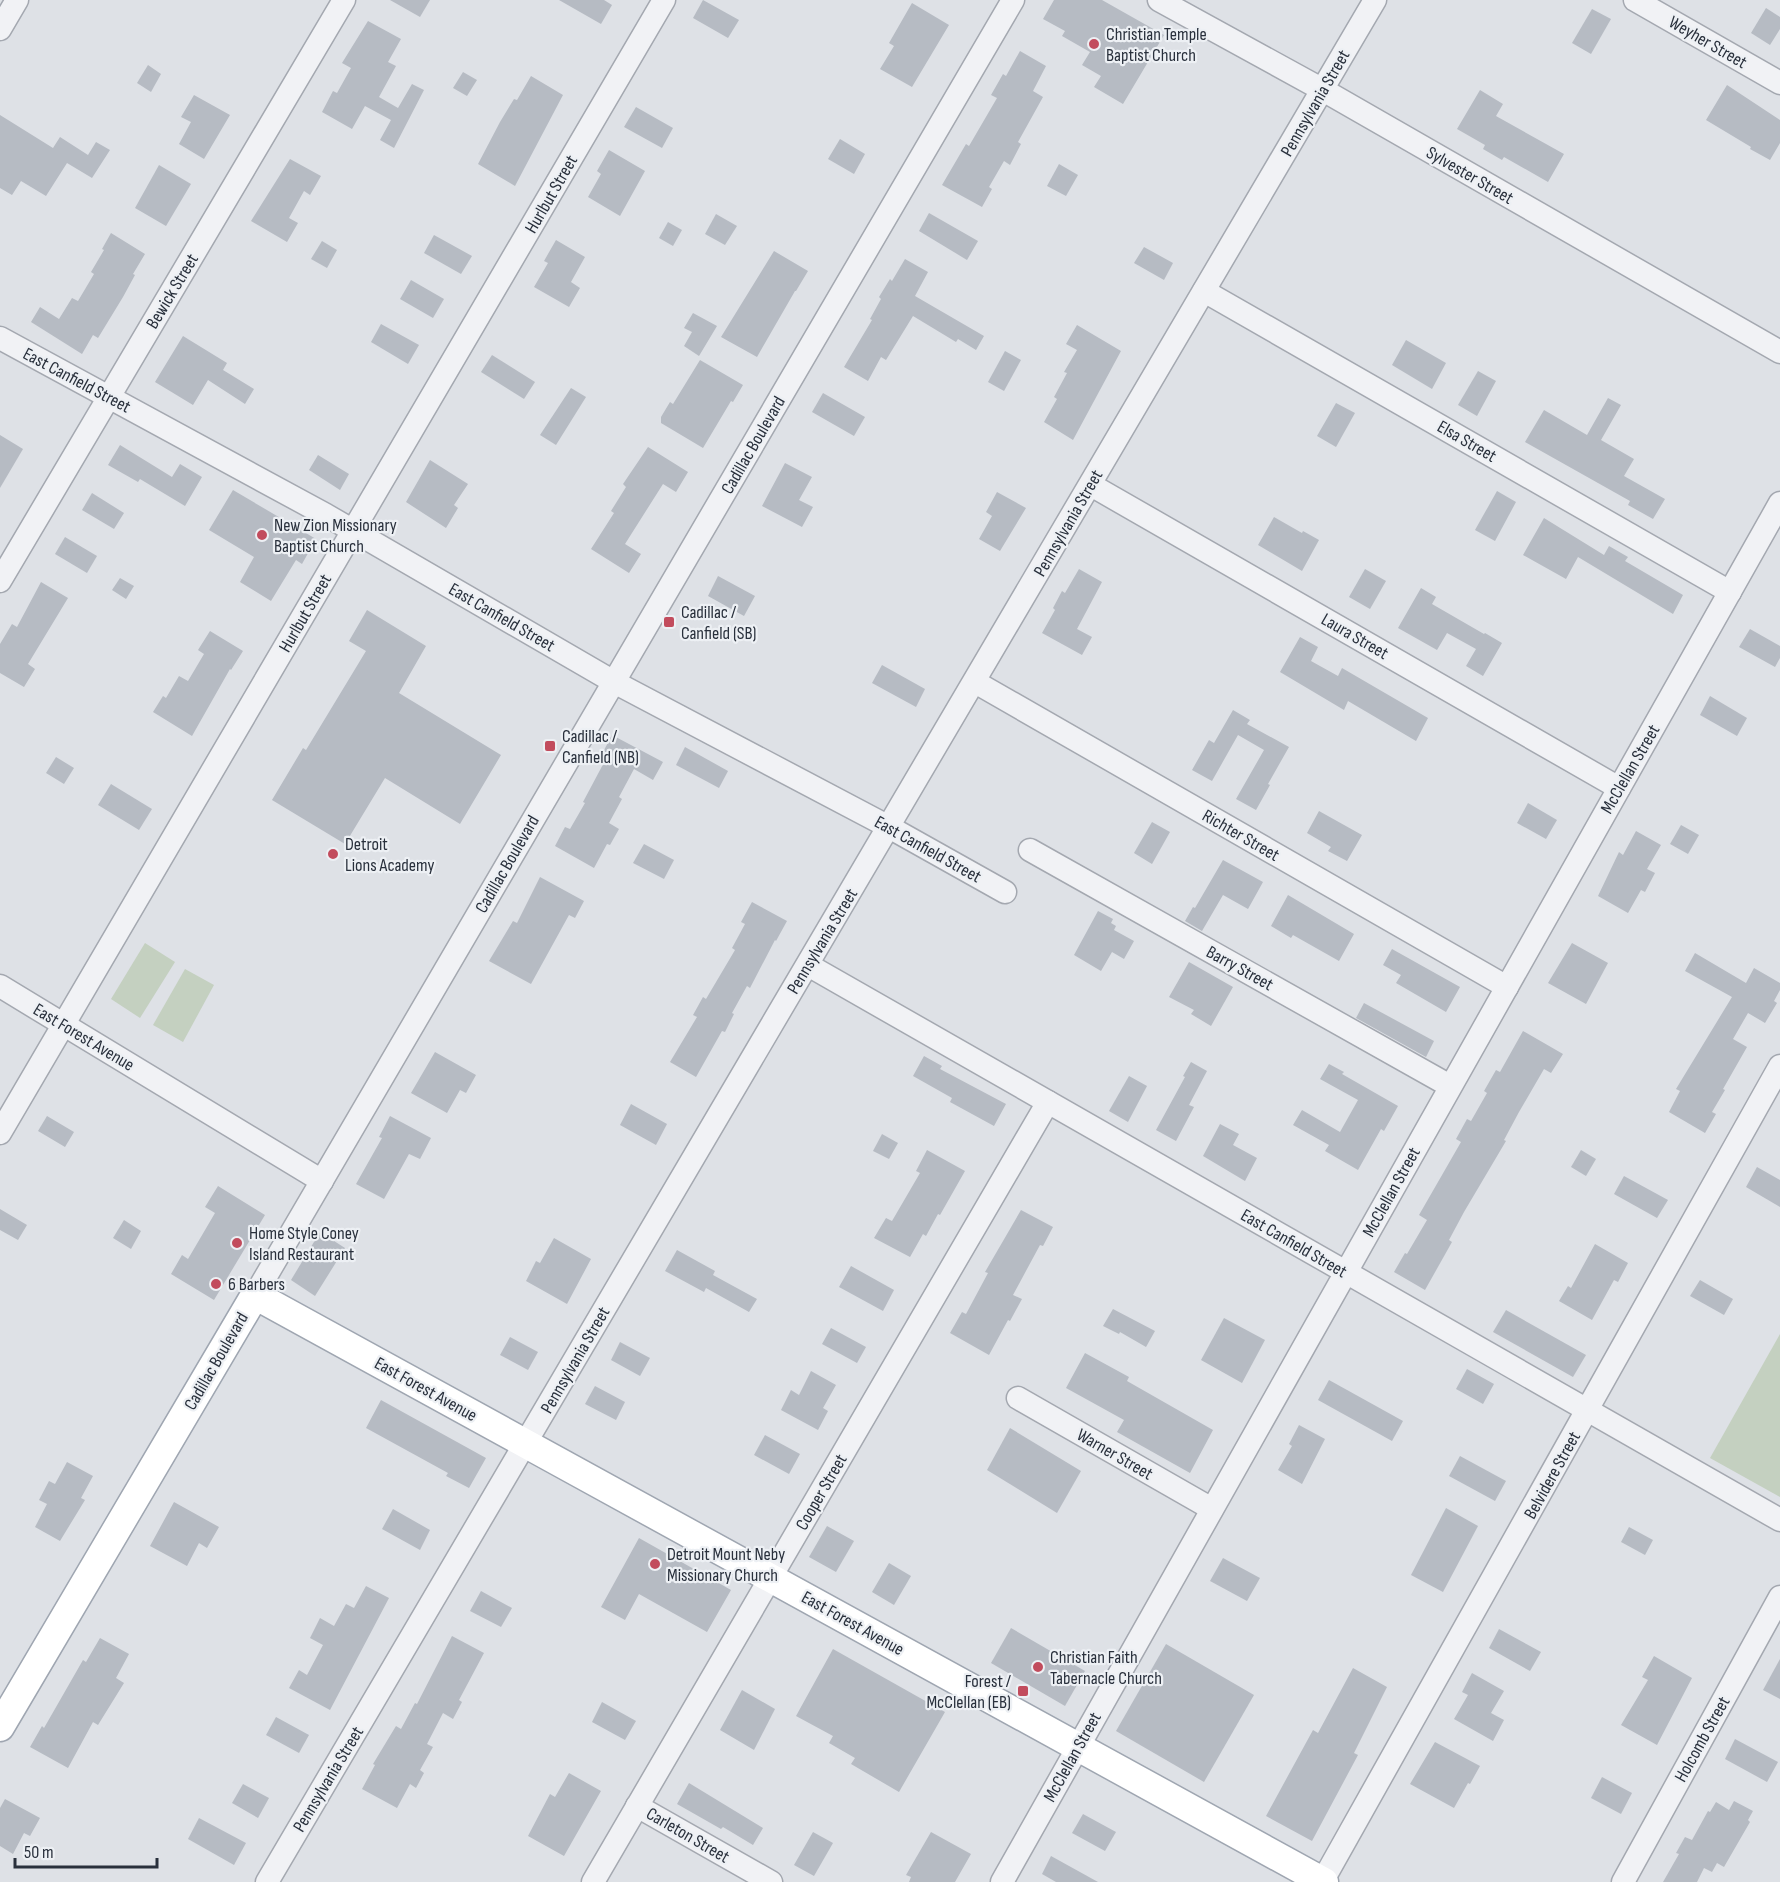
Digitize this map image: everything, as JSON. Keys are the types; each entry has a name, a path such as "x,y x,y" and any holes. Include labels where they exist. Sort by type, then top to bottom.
{"main road":[{"name":"East Forest Avenue","path":"255,1295 1323,1882"},
{"name":"Cadillac Boulevard","path":"0,1727 255,1295"}],"street":[{"path":"0,29 17,0"},
{"name":"Bewick Street","path":"0,581 344,0"},
{"name":"Hurlbut Street","path":"0,1133 664,0"},
{"name":"Cadillac Boulevard","path":"255,1295 1013,0"},
{"name":"Sylvester Street","path":"1159,0 1323,90 1780,352"},
{"name":"Pennsylvania Street","path":"267,1882 1375,0"},
{"name":"Weyher Street","path":"1635,0 1780,83"},
{"name":"Elsa Street","path":"1204,291 1730,592"},
{"name":"East Canfield Street","path":"0,338 354,531 614,682 890,827 1005,892"},
{"name":"Laura Street","path":"1090,485 1619,788"},
{"name":"McClellan Street","path":"1002,1882 1780,503"},
{"name":"Richter Street","path":"975,682 1507,987"},
{"name":"Barry Street","path":"1030,850 1450,1086"},
{"name":"East Canfield Street","path":"808,965 1780,1520"},
{"name":"East Forest Avenue","path":"0,987 322,1181"},
{"name":"Belvidere Street","path":"1323,1882 1780,1066"},
{"name":"Cooper Street","path":"593,1882 1048,1102"},
{"name":"Warner Street","path":"1018,1398 1212,1509"},
{"name":"Holcomb Street","path":"1623,1882 1780,1597"},
{"name":"Carleton Street","path":"637,1806 771,1882"}],"green space":[{"path":"145,943 175,962 140,1018 111,999"},
{"path":"185,969 214,985 183,1042 153,1025"},
{"path":"1780,1334 1780,1497 1710,1458"}],"building":[{"path":"390,0 430,0 420,17"},
{"path":"559,0 604,0 612,5 601,24"},
{"path":"703,0 739,20 728,38 693,18"},
{"path":"1054,0 1102,0 1164,35 1123,104 1094,87 1101,76 1082,65 1090,52 1062,36 1065,31 1043,19"},
{"path":"912,3 949,25 912,87 880,69 894,46 889,43"},
{"path":"1766,8 1780,17 1780,29 1770,45 1751,33"},
{"path":"1592,9 1611,19 1591,54 1572,43"},
{"path":"368,21 401,39 388,62 396,66 379,97 398,108 412,84 424,90 394,148 380,140 391,120 365,106 352,129 322,112 333,91 337,93 351,68 342,63"},
{"path":"1020,51 1046,66 1033,91 1043,97 1018,142 1021,144 1010,165 1004,161 989,187 992,189 982,207 942,185 966,144 969,146 997,98 991,95 1003,74 1006,76"},
{"path":"148,65 161,74 151,92 137,83"},
{"path":"463,72 477,80 467,96 453,88"},
{"path":"531,76 563,95 515,186 478,164 500,122 514,99 517,100"},
{"path":"1727,85 1780,120 1780,143 1770,160 1706,120"},
{"path":"1480,90 1503,104 1496,116 1564,154 1548,182 1504,157 1502,160 1483,149 1485,145 1457,129"},
{"path":"194,95 230,115 204,159 179,144 191,122 181,117"},
{"path":"636,107 673,128 662,148 624,127"},
{"path":"0,115 53,148 60,137 88,155 96,142 110,150 92,178 67,163 46,196 21,181 12,195 0,188"},
{"path":"840,139 865,154 854,174 828,159"},
{"path":"609,150 645,171 620,216 588,197 601,174 597,171"},
{"path":"290,159 321,176 310,195 304,191 289,218 298,223 287,242 251,221"},
{"path":"1059,164 1078,175 1066,196 1047,186"},
{"path":"159,165 191,184 166,226 135,208"},
{"path":"929,213 978,241 967,260 919,231"},
{"path":"716,214 737,226 725,245 705,234"},
{"path":"668,222 682,230 673,246 659,238"},
{"path":"111,233 145,254 98,338 93,335 82,354 31,322 40,307 59,319 72,298 78,301 94,274 91,272"},
{"path":"434,235 472,256 461,274 424,253"},
{"path":"556,240 585,257 571,282 580,288 569,307 534,287 548,263 544,261"},
{"path":"322,241 337,250 327,268 311,259"},
{"path":"1144,247 1173,263 1164,280 1134,263"},
{"path":"774,251 808,271 757,357 721,337"},
{"path":"905,259 928,272 915,296 984,336 976,350 958,339 956,342 913,316 886,360 881,357 868,381 844,367 872,320 870,319 881,299 879,297"},
{"path":"411,280 444,299 433,318 400,299"},
{"path":"693,313 717,326 699,356 684,346 692,332 684,328"},
{"path":"381,324 419,345 408,364 371,342"},
{"path":"1077,325 1121,351 1073,440 1044,422 1057,399 1054,397 1067,373 1064,372 1077,350 1066,344"},
{"path":"183,336 227,363 223,370 254,389 245,404 208,380 193,405 155,382"},
{"path":"1406,340 1446,363 1432,389 1392,365"},
{"path":"1005,351 1021,360 1004,391 988,382"},
{"path":"492,355 535,382 524,399 481,372"},
{"path":"700,360 743,385 703,448 661,423 661,417 670,402 673,404"},
{"path":"1478,371 1496,381 1477,416 1458,405"},
{"path":"571,388 586,397 556,445 540,435"},
{"path":"823,393 865,417 854,436 812,412"},
{"path":"1608,398 1621,405 1601,440 1634,459 1624,476 1665,499 1653,519 1628,505 1630,501 1525,442 1544,410 1587,435"},
{"path":"1336,403 1355,413 1336,447 1317,436"},
{"path":"0,435 23,449 0,488"},
{"path":"120,445 172,477 180,464 202,477 185,506 140,479 138,482 108,465"},
{"path":"648,447 688,472 676,492 663,484 625,544 641,554 629,573 591,549 614,513 611,511 626,487 623,484"},
{"path":"318,455 349,474 340,490 309,470"},
{"path":"430,460 468,484 454,505 458,508 446,528 406,502"},
{"path":"785,463 812,477 799,500 813,507 802,527 762,506"},
{"name":"New Zion Missionary Baptist Church","path":"233,490 316,539 302,564 296,560 271,601 240,582 254,557 209,530"},
{"path":"1497,491 1516,502 1495,541 1475,530"},
{"path":"997,492 1026,508 1000,551 979,539 992,516 986,512"},
{"path":"92,493 124,513 114,529 82,510"},
{"path":"1274,517 1319,540 1302,571 1258,545"},
{"path":"1544,518 1604,555 1609,546 1628,557 1625,561 1683,595 1673,614 1578,557 1566,579 1523,555"},
{"path":"65,537 97,556 87,573 55,554"},
{"path":"1079,569 1102,582 1077,629 1092,637 1082,655 1042,633 1055,610 1053,608 1062,591 1065,593"},
{"path":"1365,569 1386,581 1370,609 1349,597"},
{"path":"718,576 755,596 744,616 708,596"},
{"path":"120,578 134,586 126,599 112,590"},
{"path":"41,582 68,598 28,664 35,669 24,687 0,673 0,644 12,624 17,627"},
{"path":"1421,588 1436,597 1432,604 1502,643 1483,676 1466,666 1476,649 1447,633 1437,650 1398,628"},
{"path":"367,610 426,646 399,693 501,755 460,824 385,778 345,844 272,800 303,748 306,750 366,651 349,641"},
{"path":"1750,629 1780,646 1780,658 1775,667 1739,647"},
{"path":"210,631 243,651 230,669 192,736 153,712 163,696 166,698 179,676 188,681 204,654 198,650"},
{"path":"1300,637 1318,647 1311,661 1338,676 1342,668 1428,718 1416,741 1348,701 1344,710 1280,672"},
{"path":"882,665 925,689 916,707 872,683"},
{"path":"1710,696 1747,718 1737,736 1700,715"},
{"path":"1233,710 1250,720 1247,724 1289,747 1256,810 1236,799 1264,750 1238,735 1212,781 1192,770 1209,740 1214,743"},
{"path":"612,735 663,762 653,780 634,769 619,797 622,799 609,823 619,829 610,845 607,844 594,868 555,846 565,827 570,829 585,803 583,802 608,755 603,752"},
{"path":"685,747 728,771 719,788 676,765"},
{"path":"56,757 74,768 64,784 46,773"},
{"path":"111,784 152,809 139,830 98,805"},
{"path":"1528,803 1557,820 1546,839 1517,823"},
{"path":"1319,811 1362,835 1347,861 1328,851 1331,847 1307,833"},
{"path":"1152,822 1170,832 1152,864 1134,853"},
{"path":"1681,825 1699,835 1688,854 1670,844"},
{"path":"1636,831 1661,845 1647,869 1655,873 1645,892 1641,890 1628,913 1598,896 1619,852 1623,855"},
{"path":"644,844 674,860 664,879 633,863"},
{"path":"1223,860 1263,882 1248,909 1223,895 1202,931 1185,921"},
{"path":"540,877 584,901 575,918 569,915 531,984 489,961 513,921 517,923"},
{"path":"1288,895 1354,934 1339,961 1293,935 1291,938 1271,926"},
{"path":"752,902 787,921 750,988 747,986 732,1013 734,1014 725,1032 722,1031 696,1077 670,1062 697,1017 693,1015 703,997 706,999 735,950 732,948 745,924 741,922"},
{"path":"1098,911 1113,919 1111,923 1116,926 1114,930 1134,941 1124,959 1112,952 1101,971 1074,955"},
{"path":"1572,943 1608,963 1586,1004 1548,983"},
{"path":"1392,949 1460,987 1446,1012 1396,983 1401,975 1383,965"},
{"path":"1695,953 1746,983 1754,968 1780,983 1780,990 1774,1001 1777,1003 1765,1023 1748,1013 1733,1039 1747,1047 1723,1089 1725,1090 1712,1112 1716,1114 1705,1133 1669,1112 1680,1091 1676,1089 1732,997 1685,971"},
{"path":"1189,962 1233,987 1211,1026 1191,1014 1194,1010 1169,997"},
{"path":"1364,1003 1434,1041 1426,1057 1356,1018"},
{"path":"1523,1031 1563,1054 1551,1073 1544,1069 1504,1140 1506,1141 1464,1212 1449,1240 1452,1242 1425,1290 1394,1272 1427,1220 1419,1215 1461,1142 1456,1139 1467,1119 1471,1121 1487,1093 1484,1091 1496,1070 1500,1072"},
{"path":"435,1052 476,1075 466,1093 460,1090 447,1113 411,1093"},
{"path":"924,1056 942,1066 940,1069 1006,1104 994,1126 950,1102 952,1098 913,1076"},
{"path":"1191,1062 1207,1071 1189,1105 1194,1107 1176,1141 1156,1130"},
{"path":"1329,1064 1398,1106 1384,1131 1381,1129 1358,1170 1325,1151 1329,1145 1293,1125 1302,1110 1340,1132 1358,1100 1320,1079"},
{"path":"1129,1076 1147,1086 1128,1122 1109,1111"},
{"path":"631,1104 667,1124 656,1145 620,1125"},
{"path":"47,1116 74,1132 65,1147 38,1131"},
{"path":"390,1116 431,1138 420,1159 409,1154 384,1199 356,1184 382,1138 379,1137"},
{"path":"1220,1124 1239,1134 1233,1145 1257,1158 1245,1181 1203,1156"},
{"path":"882,1134 898,1143 889,1159 873,1151"},
{"path":"927,1150 965,1171 940,1215 938,1214 926,1236 923,1234 910,1257 874,1238 886,1218 892,1221 920,1173 916,1171"},
{"path":"1581,1150 1596,1159 1586,1176 1571,1167"},
{"path":"1757,1167 1780,1180 1780,1207 1746,1187"},
{"path":"1624,1176 1668,1200 1657,1218 1614,1194"},
{"path":"218,1186 265,1215 214,1300 171,1274 182,1255 188,1259 215,1213 205,1207"},
{"path":"0,1209 27,1225 18,1240 0,1230"},
{"path":"1021,1210 1053,1227 1043,1246 1040,1245 1013,1295 1022,1299 989,1355 950,1333 962,1312 966,1314 988,1273 985,1272"},
{"path":"124,1220 141,1231 131,1249 113,1238"},
{"path":"320,1232 345,1248 315,1296 291,1280"},
{"path":"554,1238 591,1259 567,1304 526,1281 536,1261 540,1263"},
{"path":"1595,1244 1628,1263 1618,1282 1614,1280 1592,1320 1559,1301 1568,1286 1571,1288"},
{"path":"677,1250 715,1271 713,1275 757,1299 749,1312 706,1288 704,1292 665,1271"},
{"path":"851,1266 894,1290 883,1311 839,1287"},
{"path":"1700,1280 1733,1299 1724,1315 1690,1296"},
{"path":"1113,1309 1155,1331 1146,1347 1120,1332 1119,1334 1103,1326"},
{"path":"1506,1310 1586,1355 1573,1377 1493,1332"},
{"path":"1224,1318 1265,1340 1242,1383 1201,1360"},
{"path":"831,1328 866,1347 857,1363 822,1344"},
{"path":"510,1337 538,1352 528,1370 500,1355"},
{"path":"620,1342 650,1358 640,1376 611,1360"},
{"path":"1085,1353 1129,1377 1127,1381 1213,1430 1190,1473 1117,1432 1124,1420 1066,1388"},
{"path":"1467,1369 1494,1384 1483,1404 1456,1389"},
{"path":"811,1371 836,1385 823,1408 828,1411 818,1430 781,1410 791,1390 799,1395"},
{"path":"1329,1380 1403,1421 1392,1441 1318,1400"},
{"path":"595,1386 625,1402 616,1420 585,1404"},
{"path":"381,1400 486,1458 469,1488 446,1476 448,1473 366,1428"},
{"path":"1299,1425 1325,1439 1302,1484 1278,1470 1292,1446 1289,1444"},
{"path":"1010,1428 1081,1471 1057,1513 987,1470"},
{"path":"765,1435 800,1454 789,1474 754,1455"},
{"path":"1460,1456 1506,1481 1495,1501 1449,1476"},
{"path":"67,1462 93,1476 81,1498 85,1500 60,1541 35,1527 47,1504 39,1500 49,1481 55,1484"},
{"path":"174,1502 219,1527 207,1548 199,1543 187,1566 150,1546"},
{"path":"1446,1508 1478,1526 1443,1592 1411,1575"},
{"path":"393,1509 430,1530 420,1550 382,1529"},
{"path":"827,1526 854,1541 836,1572 809,1557"},
{"path":"1629,1527 1653,1540 1645,1555 1621,1542"},
{"name":"Detroit Mount Neby Missionary Church","path":"639,1538 731,1590 707,1632 639,1594 625,1620 601,1607"},
{"path":"1223,1558 1260,1578 1247,1601 1210,1581"},
{"path":"889,1563 911,1576 894,1605 872,1592"},
{"path":"366,1586 389,1598 330,1710 289,1688 299,1670 307,1675 323,1645 310,1638 320,1618 334,1626 346,1604 354,1608"},
{"path":"481,1591 512,1608 501,1627 470,1611"},
{"name":"Christian Faith Tabernacle Church","path":"1011,1628 1085,1671 1065,1706 991,1663"},
{"path":"1499,1629 1541,1652 1530,1671 1489,1648"},
{"path":"452,1636 484,1653 459,1700 462,1702 453,1719 443,1713 427,1744 433,1747 420,1770 424,1773 416,1788 410,1784 397,1808 362,1789 375,1765 373,1764 396,1726 401,1729 415,1703 417,1704"},
{"path":"100,1638 129,1654 116,1678 124,1683 98,1725 93,1722 68,1768 30,1747 42,1726 44,1728 83,1660 86,1662"},
{"path":"1166,1644 1254,1695 1204,1782 1116,1731"},
{"path":"833,1649 945,1712 899,1792 851,1764 855,1758 829,1743 833,1736 796,1716"},
{"path":"1654,1656 1692,1678 1657,1745 1621,1725 1648,1680 1642,1677"},
{"path":"1780,1659 1780,1699 1763,1690"},
{"path":"1353,1668 1387,1687 1354,1753 1358,1755 1312,1841 1266,1816 1313,1730 1318,1733"},
{"path":"1472,1673 1504,1691 1491,1713 1504,1720 1493,1741 1454,1719 1468,1695 1462,1692"},
{"path":"742,1690 775,1709 754,1750 720,1730"},
{"path":"602,1702 636,1721 625,1740 592,1722"},
{"path":"276,1717 309,1735 299,1753 266,1735"},
{"path":"1735,1739 1778,1762 1767,1782 1725,1759"},
{"path":"1435,1742 1480,1766 1454,1808 1410,1784"},
{"path":"569,1773 601,1791 564,1856 528,1836 550,1794 555,1797"},
{"path":"1602,1777 1632,1793 1621,1814 1591,1798"},
{"path":"689,1783 763,1828 753,1845 677,1804"},
{"path":"243,1784 269,1798 258,1818 232,1803"},
{"path":"5,1799 40,1818 30,1836 24,1833 13,1854 0,1846 0,1808"},
{"path":"1734,1801 1753,1811 1748,1820 1750,1822 1724,1867 1717,1863 1712,1872 1704,1868 1697,1882 1663,1882 1679,1854 1676,1853 1685,1837 1692,1840 1708,1811 1710,1812 1716,1802 1729,1810"},
{"path":"1083,1814 1116,1832 1105,1851 1072,1833"},
{"path":"199,1818 246,1843 234,1865 188,1839"},
{"path":"813,1832 833,1843 814,1876 794,1865"},
{"path":"931,1832 971,1854 955,1882 909,1882 911,1877 906,1875"},
{"path":"1051,1856 1098,1882 1056,1882 1042,1874"}],"place":[{"name":"Christian Temple Baptist Church","path":"1094,44"},
{"name":"New Zion Missionary Baptist Church","path":"262,535"},
{"name":"Cadillac / Canfield (SB)","path":"669,622"},
{"name":"Cadillac / Canfield (NB)","path":"550,746"},
{"name":"Detroit Lions Academy","path":"333,854"},
{"name":"Home Style Coney Island Restaurant","path":"237,1243"},
{"name":"6 Barbers","path":"216,1284"},
{"name":"Detroit Mount Neby Missionary Church","path":"655,1564"},
{"name":"Christian Faith Tabernacle Church","path":"1038,1667"},
{"name":"Forest / McClellan (EB)","path":"1023,1691"}]}
